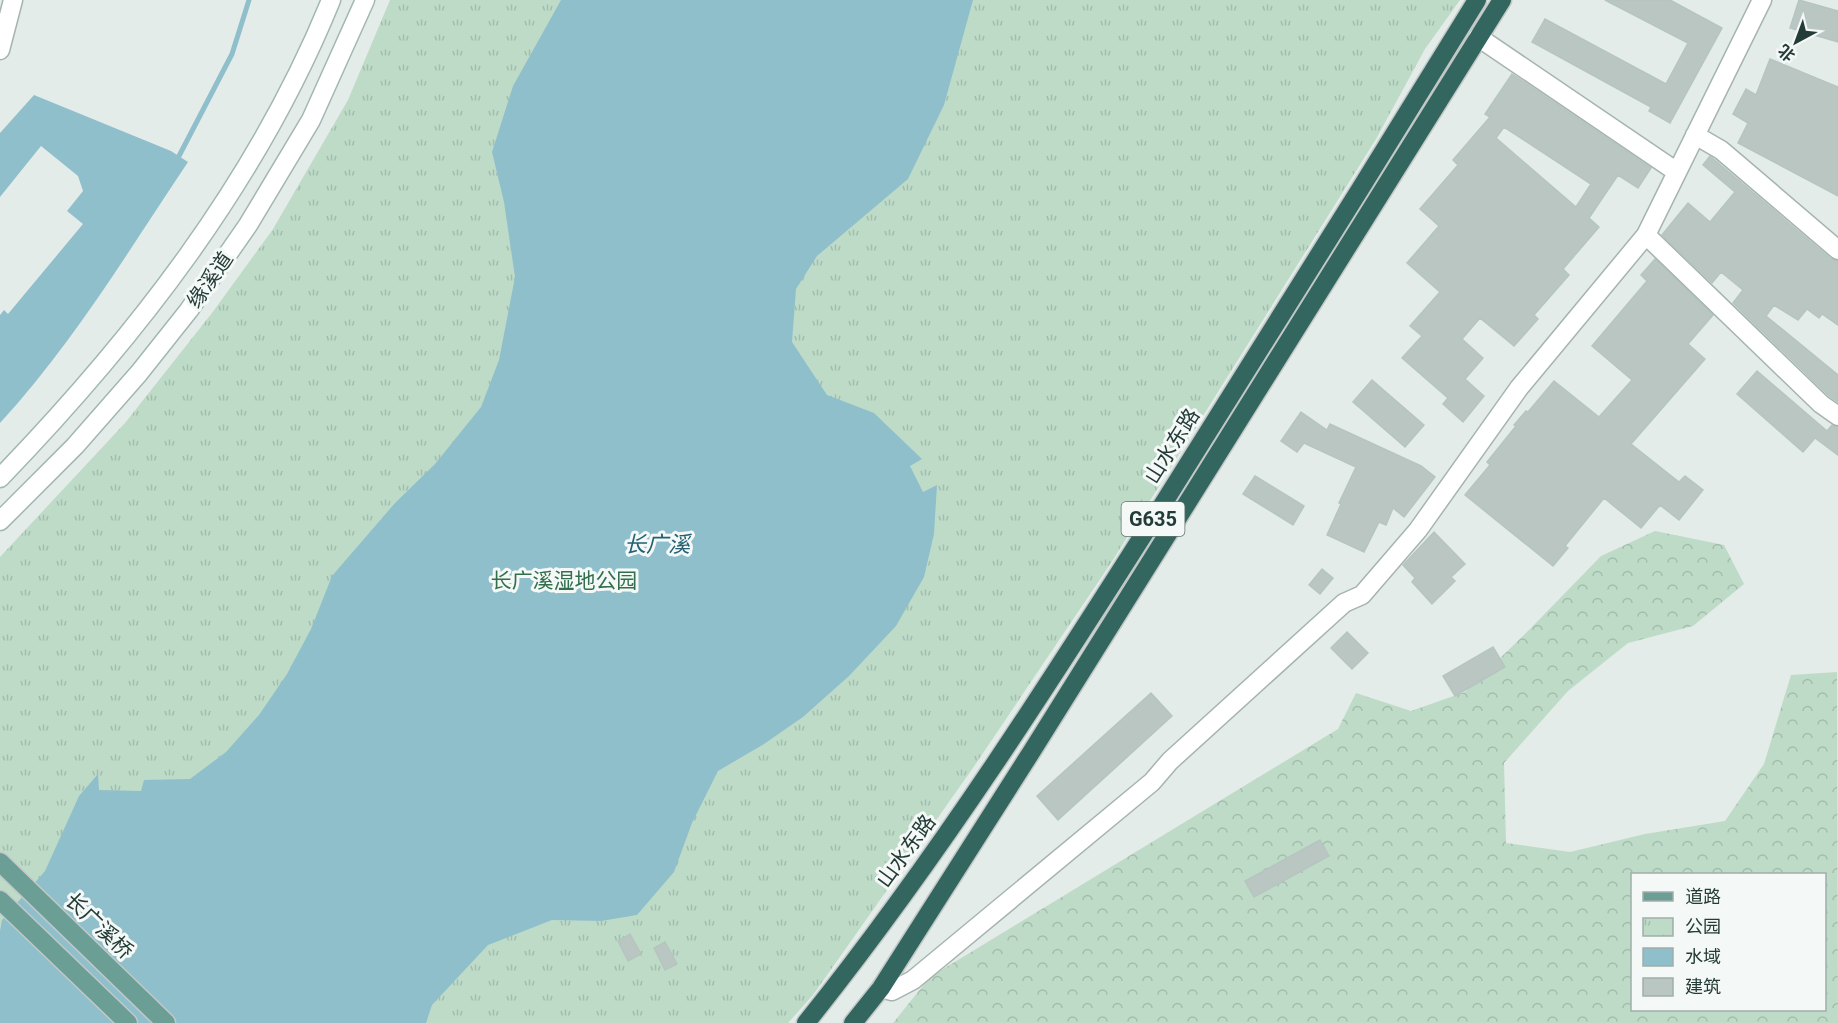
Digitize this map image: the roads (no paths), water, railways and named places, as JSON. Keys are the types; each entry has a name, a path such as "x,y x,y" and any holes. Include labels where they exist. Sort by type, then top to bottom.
{"highway":[{"name":"山水东路","path":"806,1023 879,927 980,786 1072,648 1477,0"},
{"name":"山水东路","path":"853,1023 881,988 1032,751 1502,0"}],"main road":[{"name":"长广溪桥","path":"0,862 166,1023"},
{"path":"0,900 128,1023"}],"street":[{"path":"0,50 13,0"},
{"name":"缘溪道","path":"0,478 111,357 168,284 223,206 278,114 331,0"},
{"name":"缘溪道","path":"0,521 75,446 139,373 189,310 248,225 311,120 365,0"},
{"path":"881,988 892,991 913,980 1152,782 1170,762 1344,603 1362,595 1418,530 1519,388 1646,235 1762,0"},
{"path":"1478,37 1677,172"},
{"path":"1695,135 1721,150 1838,250"},
{"path":"1646,235 1821,405 1838,416"},
{"path":"1072,648 1088,659"}],"water":[{"name":"长广溪","path":"561,0 973,0 944,105 908,179 817,256 796,289 792,342 827,395 874,413 922,459 910,466 923,492 937,485 934,534 924,577 896,626 849,676 803,717 764,744 718,771 692,823 674,872 637,915 601,921 552,920 488,945 432,1005 426,1023 0,1023 2,920 45,871 79,796 98,774 99,790 141,791 144,780 190,779 226,752 259,715 287,674 311,629 332,576 395,503 435,464 481,407 499,360 515,277 504,202 492,152 513,86"},
{"path":"34,95 171,151 188,162 76,329 0,423 0,315 4,310 8,314 83,224 67,211 83,191 78,176 41,146 0,197 0,133"}],"waterway":[{"path":"179,156 232,54 249,0"}],"park label":[{"name":"长广溪湿地公园","path":"564,581"}]}
